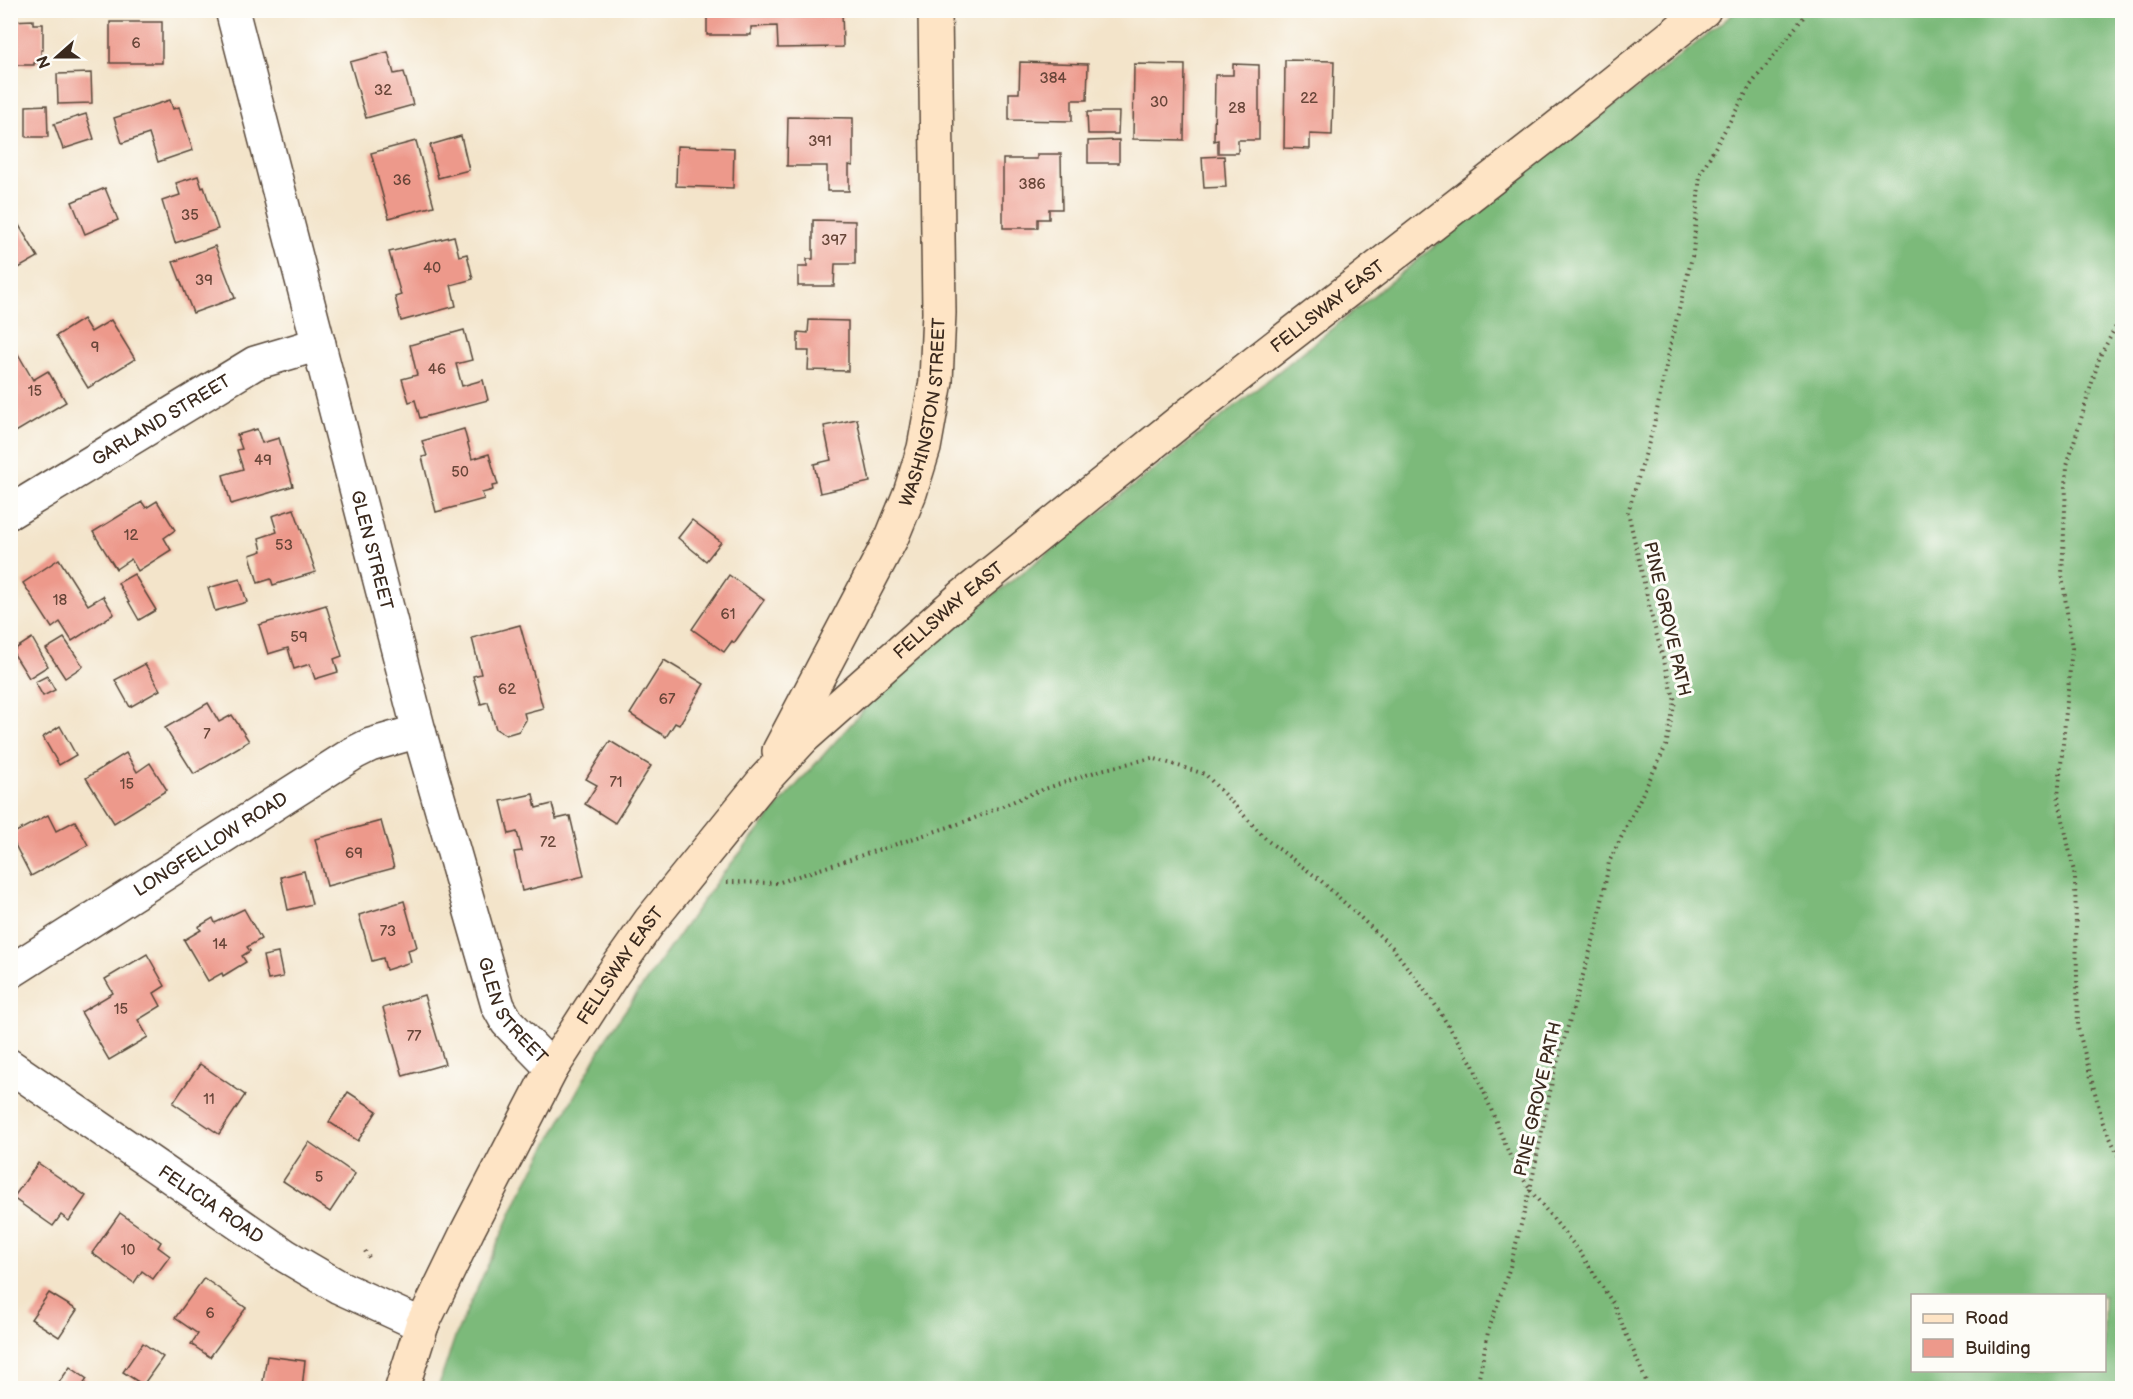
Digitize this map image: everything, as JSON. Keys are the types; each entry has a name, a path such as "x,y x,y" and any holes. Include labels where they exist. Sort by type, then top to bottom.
{"main road":[{"name":"WASHINGTON STREET","path":"765,779 836,639 892,537 910,493 924,448 934,392 938,344 935,10"},
{"name":"FELLSWAY EAST","path":"402,1389 422,1325 468,1230 552,1068 612,975 681,881 765,779 803,738 963,596 1190,414 1704,10"}],"street":[{"name":"GLEN STREET","path":"231,10 419,731 498,1006 507,1022 552,1068"},
{"name":"GARLAND STREET","path":"10,512 255,363 319,344"},
{"name":"LONGFELLOW ROAD","path":"10,972 354,753 370,745 419,731"},
{"name":"FELICIA ROAD","path":"10,1066 295,1261 339,1287 422,1325"}],"path":[{"name":"PINE GROVE PATH","path":"1477,1389 1488,1332 1510,1267 1530,1190 1553,1077 1598,924 1609,862 1666,746 1675,701 1652,618 1628,512 1653,429 1693,253 1700,174 1750,86 1809,10"},
{"path":"2122,317 2100,356 2067,465 2062,575 2072,648 2058,796 2074,877 2078,1028 2103,1123 2122,1163"},
{"path":"681,881 777,883 970,819 1033,793 1101,770 1152,758 1205,774 1268,841 1319,879 1392,947 1434,1003 1473,1065 1510,1156 1530,1190 1580,1251 1614,1305 1649,1389"},
{"path":"365,1251 370,1259"}],"green space":[{"path":"1737,11 2122,11 2122,1388 438,1388 455,1337 521,1192 610,1032 717,881 786,797 884,687 981,605 1228,412 1552,152"}],"building":[{"path":"707,10 842,10 843,47 778,48 777,26 751,27 751,35 707,35"},
{"path":"33,20 33,24 43,24 41,62 34,63 34,65 10,65 10,21"},
{"path":"110,22 162,22 162,63 110,63"},
{"path":"388,52 394,74 404,72 413,105 366,118 350,62"},
{"path":"1285,60 1334,61 1332,135 1310,134 1310,149 1284,148"},
{"path":"1020,62 1088,64 1087,100 1072,100 1072,121 1009,120 1009,93 1019,93"},
{"path":"1134,64 1185,65 1184,140 1133,139"},
{"path":"1233,64 1259,65 1259,140 1238,140 1238,153 1218,153 1218,140 1214,141 1215,75 1233,75"},
{"path":"91,73 92,103 58,104 57,74"},
{"path":"170,100 173,109 179,107 193,150 158,162 149,134 122,143 114,118"},
{"path":"47,105 48,137 26,137 26,106"},
{"path":"1087,112 1119,112 1118,134 1088,134"},
{"path":"86,114 94,139 63,149 54,124"},
{"path":"788,117 853,118 853,166 849,165 849,191 827,191 827,166 787,166"},
{"path":"461,136 469,170 438,178 430,145"},
{"path":"1119,140 1119,163 1088,163 1088,141"},
{"path":"416,141 434,206 389,218 371,153"},
{"path":"677,146 734,148 733,188 676,186"},
{"path":"1037,154 1061,154 1062,209 1049,209 1049,219 1038,219 1038,228 1003,228 1003,159 1037,159"},
{"path":"1224,156 1226,187 1204,188 1202,157"},
{"path":"198,176 218,229 175,243 162,201 180,195 176,183"},
{"path":"105,188 118,220 85,234 72,202"},
{"path":"14,217 38,257 10,273 10,219"},
{"path":"813,220 855,221 855,264 835,264 834,286 798,286 798,267 807,267 807,259 813,259"},
{"path":"454,236 459,256 467,254 473,279 451,285 456,306 401,321 395,297 401,295 389,252"},
{"path":"215,246 235,298 193,313 173,262"},
{"path":"83,319 91,332 111,320 135,359 88,388 56,336"},
{"path":"809,320 848,321 848,371 808,370 809,351 798,351 798,332 808,333"},
{"path":"464,330 472,360 456,364 462,386 483,380 488,400 420,418 415,400 409,402 402,379 417,375 410,345"},
{"path":"14,347 33,380 48,371 66,402 14,433 10,427 10,349"},
{"path":"857,419 870,482 820,493 814,464 831,460 824,426"},
{"path":"257,429 262,443 279,438 293,486 231,504 223,475 243,469 237,450 242,449 237,435"},
{"path":"464,429 472,459 489,454 498,485 492,486 493,490 482,493 484,499 436,512 422,457 427,456 422,441"},
{"path":"157,501 175,530 164,538 171,550 138,571 131,559 116,569 93,532 142,502 146,508"},
{"path":"294,509 316,572 273,585 271,579 258,583 250,555 262,551 259,538 277,532 272,516"},
{"path":"692,520 721,542 706,561 678,538"},
{"path":"59,559 88,605 103,596 114,614 72,641 60,622 52,628 23,583"},
{"path":"134,574 156,610 139,620 118,583"},
{"path":"729,575 764,600 734,643 732,641 724,652 692,629"},
{"path":"240,579 247,602 215,611 208,588"},
{"path":"326,605 342,656 334,659 338,672 315,679 310,664 294,669 288,648 268,654 259,625"},
{"path":"520,625 543,708 524,713 526,720 519,731 506,735 496,729 488,702 481,704 473,676 481,674 472,638"},
{"path":"32,638 48,666 29,678 12,651"},
{"path":"64,638 83,666 65,678 46,649"},
{"path":"664,660 704,684 679,725 675,723 666,737 630,714"},
{"path":"145,664 160,690 130,707 115,680"},
{"path":"47,676 55,690 43,696 35,682"},
{"path":"208,703 219,722 232,715 249,741 194,774 165,728"},
{"path":"60,726 76,755 59,765 43,737"},
{"path":"610,741 651,766 615,823 585,804 597,785 586,779"},
{"path":"126,753 137,772 150,763 167,790 114,823 86,778"},
{"path":"533,794 536,808 552,804 556,819 570,816 584,876 522,891 514,852 522,851 517,832 509,834 501,801"},
{"path":"48,815 56,831 75,821 88,845 31,876 10,835"},
{"path":"381,821 394,868 327,886 315,839"},
{"path":"304,871 312,904 288,910 281,877"},
{"path":"404,901 417,947 408,950 411,962 386,970 383,958 372,961 359,915"},
{"path":"244,909 261,939 247,947 250,951 242,956 246,962 223,976 222,973 208,981 184,940 201,930 198,927 213,918 215,923"},
{"path":"278,953 283,977 268,980 263,956"},
{"path":"147,954 165,986 154,993 161,1006 138,1020 148,1037 109,1060 81,1012 113,993 105,979"},
{"path":"424,995 445,1064 403,1076 383,1008"},
{"path":"200,1064 245,1095 219,1134 173,1103"},
{"path":"348,1092 377,1111 358,1141 329,1122"},
{"path":"309,1142 355,1174 330,1212 283,1181"},
{"path":"38,1163 86,1196 69,1221 61,1215 53,1226 13,1198"},
{"path":"120,1213 161,1242 158,1247 170,1256 153,1279 142,1271 134,1283 92,1253"},
{"path":"204,1278 246,1308 210,1357 191,1344 198,1334 175,1318"},
{"path":"49,1293 77,1310 59,1337 31,1319"},
{"path":"143,1343 163,1357 143,1385 123,1372"},
{"path":"267,1356 305,1361 302,1388 262,1388"},
{"path":"70,1367 87,1379 81,1388 55,1388"}]}
